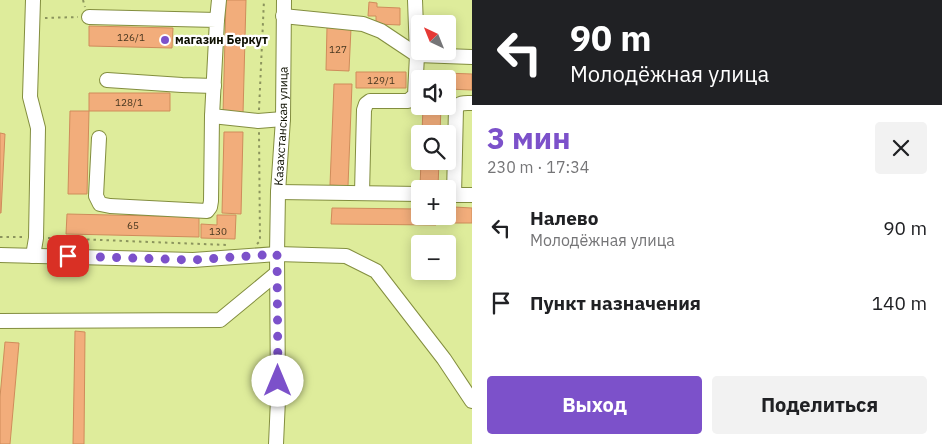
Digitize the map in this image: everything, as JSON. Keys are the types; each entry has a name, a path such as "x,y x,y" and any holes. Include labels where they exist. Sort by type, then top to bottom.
{"street":[{"path":"33,0 30,97 38,128 36,238 33,256"},
{"path":"98,138 96,196 100,204 207,211 211,201 212,116 218,0"},
{"name":"Казахстанская улица","path":"276,444 278,399 278,192 283,120 284,0"},
{"path":"415,0 416,15"},
{"path":"283,16 363,24 381,31 411,51"},
{"path":"89,17 217,20"},
{"path":"456,56 472,57"},
{"path":"362,193 364,110 366,104 370,101 408,101 412,99 415,95 417,60"},
{"path":"107,80 214,86"},
{"path":"452,180 456,108 458,104 472,103"},
{"path":"212,116 258,121 283,120"},
{"path":"278,192 411,194"},
{"path":"456,195 472,195"},
{"path":"0,255 193,260 277,254 346,256 376,271 444,359 472,401"},
{"path":"0,321 220,320 277,273"}],"path":[{"path":"32,18 89,17"},
{"path":"0,237 36,238"}],"building":[{"path":"226,0 246,0 243,114 223,114"},
{"path":"369,2 377,3 377,7 400,8 400,25 376,24 376,16 368,16"},
{"path":"89,26 173,28 172,48 89,46"},
{"path":"327,27 351,28 349,71 326,70"},
{"path":"356,72 406,72 406,88 356,88"},
{"path":"456,73 472,74 472,90 456,89"},
{"path":"334,84 352,84 348,186 330,185"},
{"path":"89,93 170,93 170,111 89,111"},
{"path":"70,111 89,111 87,194 68,194"},
{"path":"423,115 441,115 440,125 422,125"},
{"path":"224,132 243,132 241,214 222,213"},
{"path":"0,133 5,134 1,213 0,213"},
{"path":"421,170 439,170 438,180 420,180"},
{"path":"456,207 472,208 472,223 456,223"},
{"path":"332,208 411,209 411,225 331,224"},
{"path":"67,214 199,217 199,237 66,234"},
{"path":"217,215 236,215 235,239 201,238 201,224 217,225"},
{"path":"75,331 85,332 84,444 73,444"},
{"path":"5,342 19,343 10,444 0,444 0,397"}],"place":[{"name":"магазин Беркут","path":"165,40"}],"route":[{"path":"68,256 193,260 277,254 278,381"}]}
